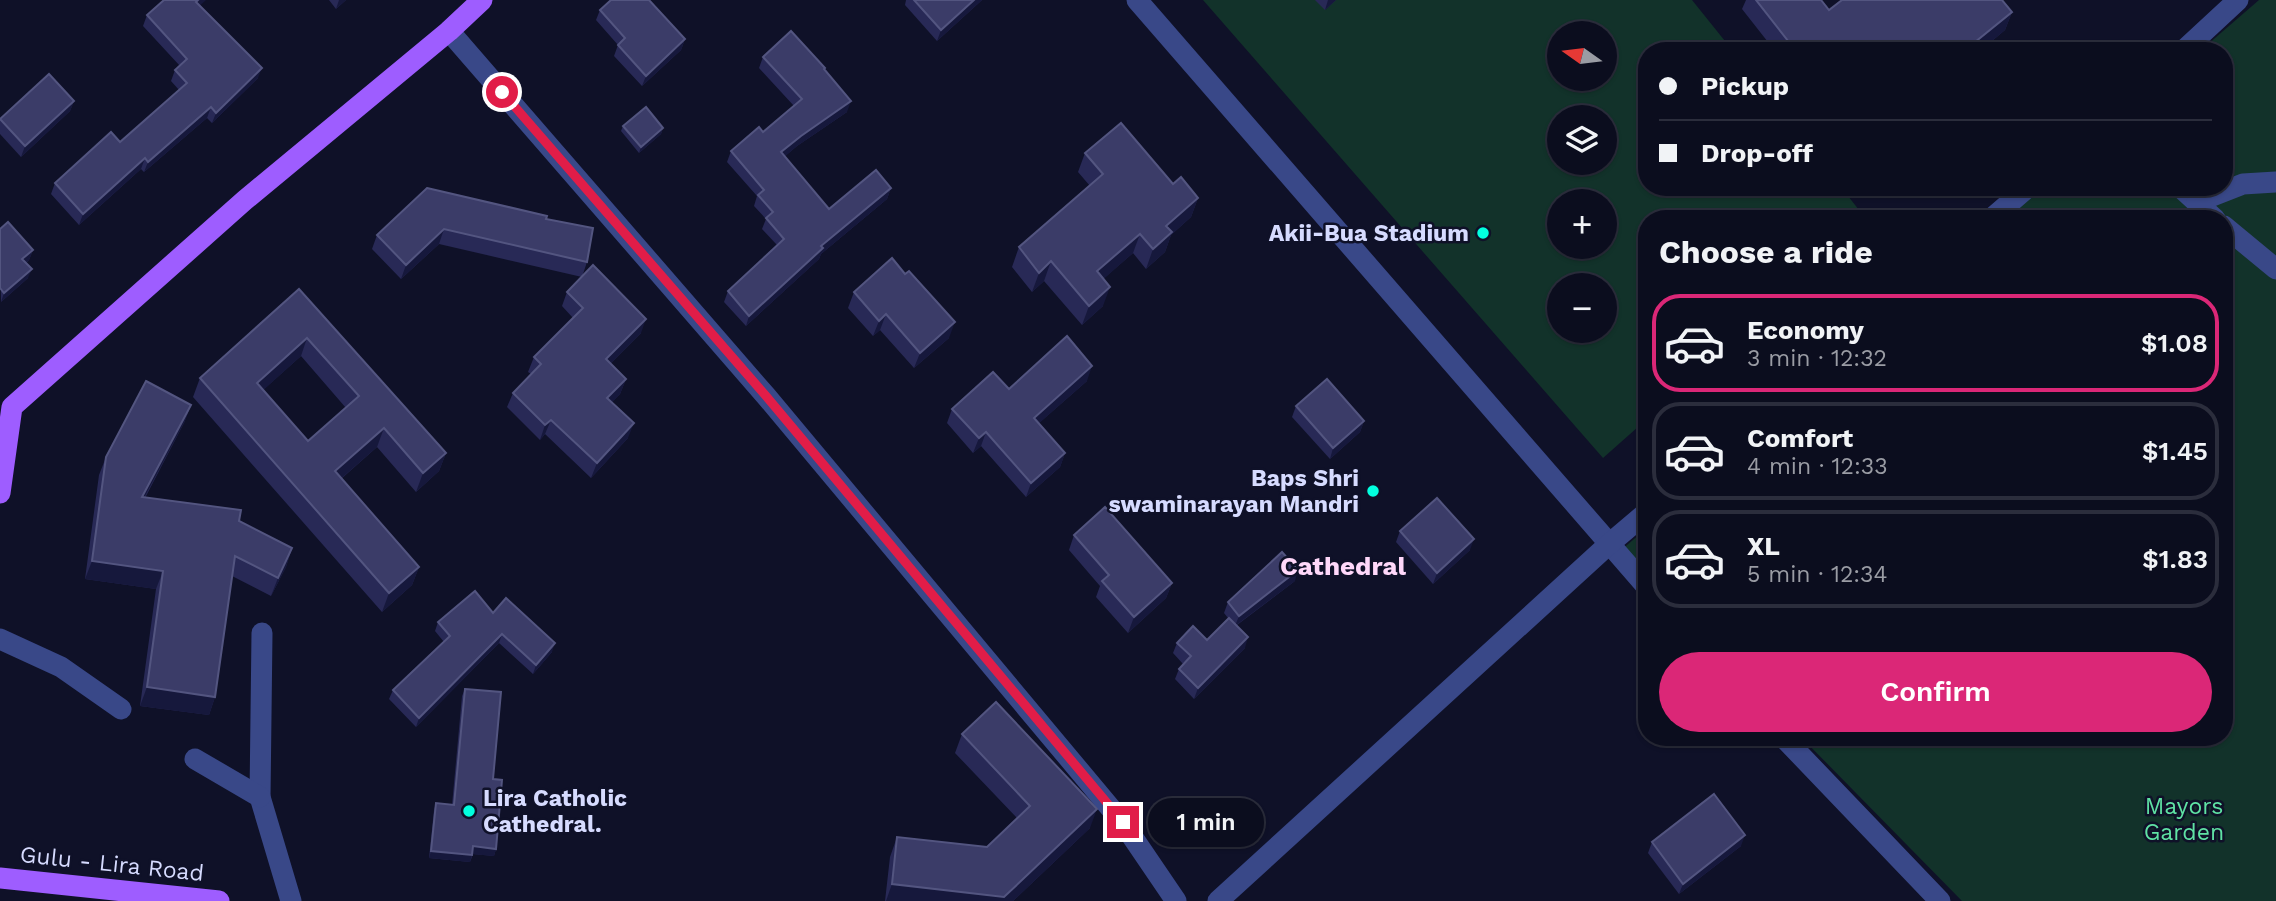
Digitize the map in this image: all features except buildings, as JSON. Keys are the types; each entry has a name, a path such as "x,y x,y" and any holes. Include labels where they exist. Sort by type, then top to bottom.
{"main road":[{"path":"0,493 6,413 244,200 449,31 482,0"},
{"name":"Gulu - Lira Road","path":"0,878 219,901"}],"street":[{"path":"1137,0 1638,577"},
{"path":"2193,42 2238,0"},
{"path":"449,31 766,396 1123,822 1176,901"},
{"path":"2233,188 2243,184 2276,182"},
{"path":"2001,210 2018,196"},
{"path":"2190,196 2205,210"},
{"path":"2197,202 2212,196"},
{"path":"2233,233 2276,269"},
{"path":"1218,901 1638,520"},
{"path":"262,633 260,797 291,901"},
{"path":"0,639 61,667 121,709"},
{"path":"1792,746 1940,901"},
{"path":"195,759 260,797"}],"green space":[{"name":"Akii-Bua Stadium","path":"1203,0 1692,0 1726,42 1638,42 1638,196 1848,196 1859,210 1638,210 1638,427 1603,458"},
{"name":"Mayors Garden","path":"2259,0 2276,0 2276,901 1962,901 1810,746 2233,746 2233,210 2015,210 2032,196 2233,196 2233,42 2210,42"},
{"path":"1638,536 1638,570 1620,551"}],"place":[{"name":"Akii-Bua Stadium","path":"1483,233"},
{"name":"Baps Shri swaminarayan Mandri","path":"1373,491"},
{"name":"Lira Catholic Cathedral.","path":"469,811"}],"district":[{"name":"Cathedral","path":"1343,566"}],"route":[{"path":"502,92 766,396 1123,822"}]}
